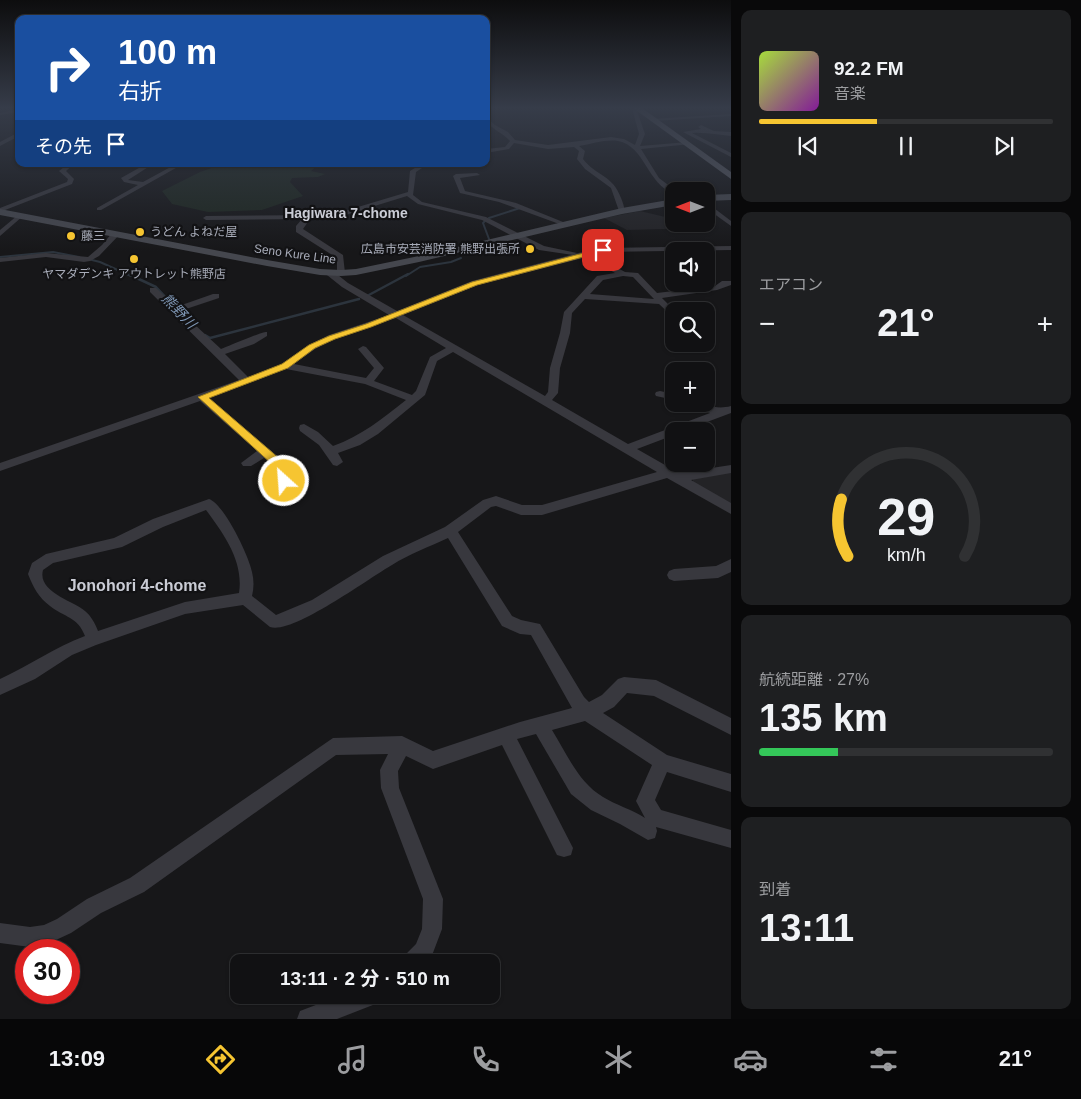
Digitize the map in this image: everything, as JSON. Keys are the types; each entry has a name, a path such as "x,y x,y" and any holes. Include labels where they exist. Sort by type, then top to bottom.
{"main road":[{"path":"704,156 731,176"},
{"path":"715,197 731,196"},
{"name":"Seno Kure Line","path":"0,211 116,234 336,273 356,272 419,259 564,224 665,204"}],"street":[{"path":"581,156 580,159 587,168 602,177 614,188 622,211"},
{"path":"642,156 665,187"},
{"path":"0,211 70,183 70,179 62,171 67,167"},
{"path":"142,184 126,181 124,178 144,167"},
{"path":"99,209 174,167"},
{"path":"420,167 413,171 411,176 413,181 410,196 420,203 484,218 548,249 583,254 623,274"},
{"path":"477,175 456,176 462,192 480,194 516,204 564,224"},
{"path":"206,218 307,218 344,215 373,203 411,193"},
{"path":"715,211 731,224"},
{"path":"0,234 20,216"},
{"path":"307,218 299,230 308,234 318,243 337,252 340,258 336,273 345,285 731,509"},
{"path":"0,260 48,254 86,261 100,254 116,234"},
{"path":"0,467 285,366 312,347 475,283 603,250 731,248"},
{"path":"545,402 553,393 555,368 565,333 568,312 600,278 623,274 635,275 665,306"},
{"path":"582,296 658,299 717,288 725,283 731,283"},
{"path":"153,290 219,352 246,381"},
{"path":"175,310 216,296"},
{"path":"219,352 250,342 264,334"},
{"path":"332,451 356,442 374,432 413,399 420,392 433,359 453,348"},
{"path":"364,349 379,368 368,382"},
{"path":"285,366 338,374 368,382 413,399"},
{"path":"660,394 665,395"},
{"path":"202,397 278,463 284,481"},
{"path":"625,449 726,411"},
{"path":"304,428 316,435 332,451 337,462"},
{"path":"247,463 265,452"},
{"path":"0,687 29,674 67,650 185,608 245,598 275,622 283,620 317,605 388,560 450,531 487,503 496,501 531,512 560,503 672,476 731,469"},
{"path":"94,639 90,626 78,612 57,603 48,596 35,574 37,567 50,558 117,543 158,523 209,504 228,532 244,564 248,586 245,598"},
{"path":"450,531 507,621 520,627 535,629 578,703 587,712 663,762 731,782"},
{"path":"674,575 718,572 731,565"},
{"path":"0,933 30,937 45,935 64,926 94,906 138,885 333,747 402,745 433,760 506,735 587,712 608,701 624,685 656,688 731,727"},
{"path":"540,725 577,788 597,804 627,817 648,831"},
{"path":"506,735 564,848"},
{"path":"402,745 389,770 390,788 433,899 432,929 424,951 421,954"},
{"path":"663,762 645,801 655,818 731,839"},
{"path":"308,1019 347,1004"}],"shaded area":[{"path":"214,167 316,167 311,171 325,174 318,177 292,178 290,182 303,196 262,210 208,212 172,204 162,191"},
{"path":"640,211 665,217 665,229 627,230 604,218"},
{"path":"731,472 731,505 693,483 693,478"}],"waterway":[{"name":"熊野川","path":"489,218 520,208"},
{"name":"熊野川","path":"486,220 483,223 489,239"},
{"name":"熊野川","path":"0,257 53,252 79,257"},
{"name":"熊野川","path":"406,276 420,267 451,262 461,258"},
{"name":"熊野川","path":"88,259 100,262 131,276"},
{"name":"熊野川","path":"128,274 156,287 169,301"},
{"name":"熊野川","path":"367,296 408,274"},
{"name":"熊野川","path":"205,335 210,338 359,299"}],"place":[{"name":"うどん よねだ屋","path":"140,232"},
{"name":"藤三","path":"71,236"},
{"name":"広島市安芸消防署 熊野出張所","path":"530,249"},
{"name":"ヤマダデンキ アウトレット熊野店","path":"134,259"}],"district":[{"name":"Hagiwara 7-chome","path":"346,213"},
{"name":"Jonohori 4-chome","path":"137,585"}],"route":[{"path":"284,481 278,463 202,397 285,366 312,347 332,337 368,326 475,283 580,254 603,250"}]}
